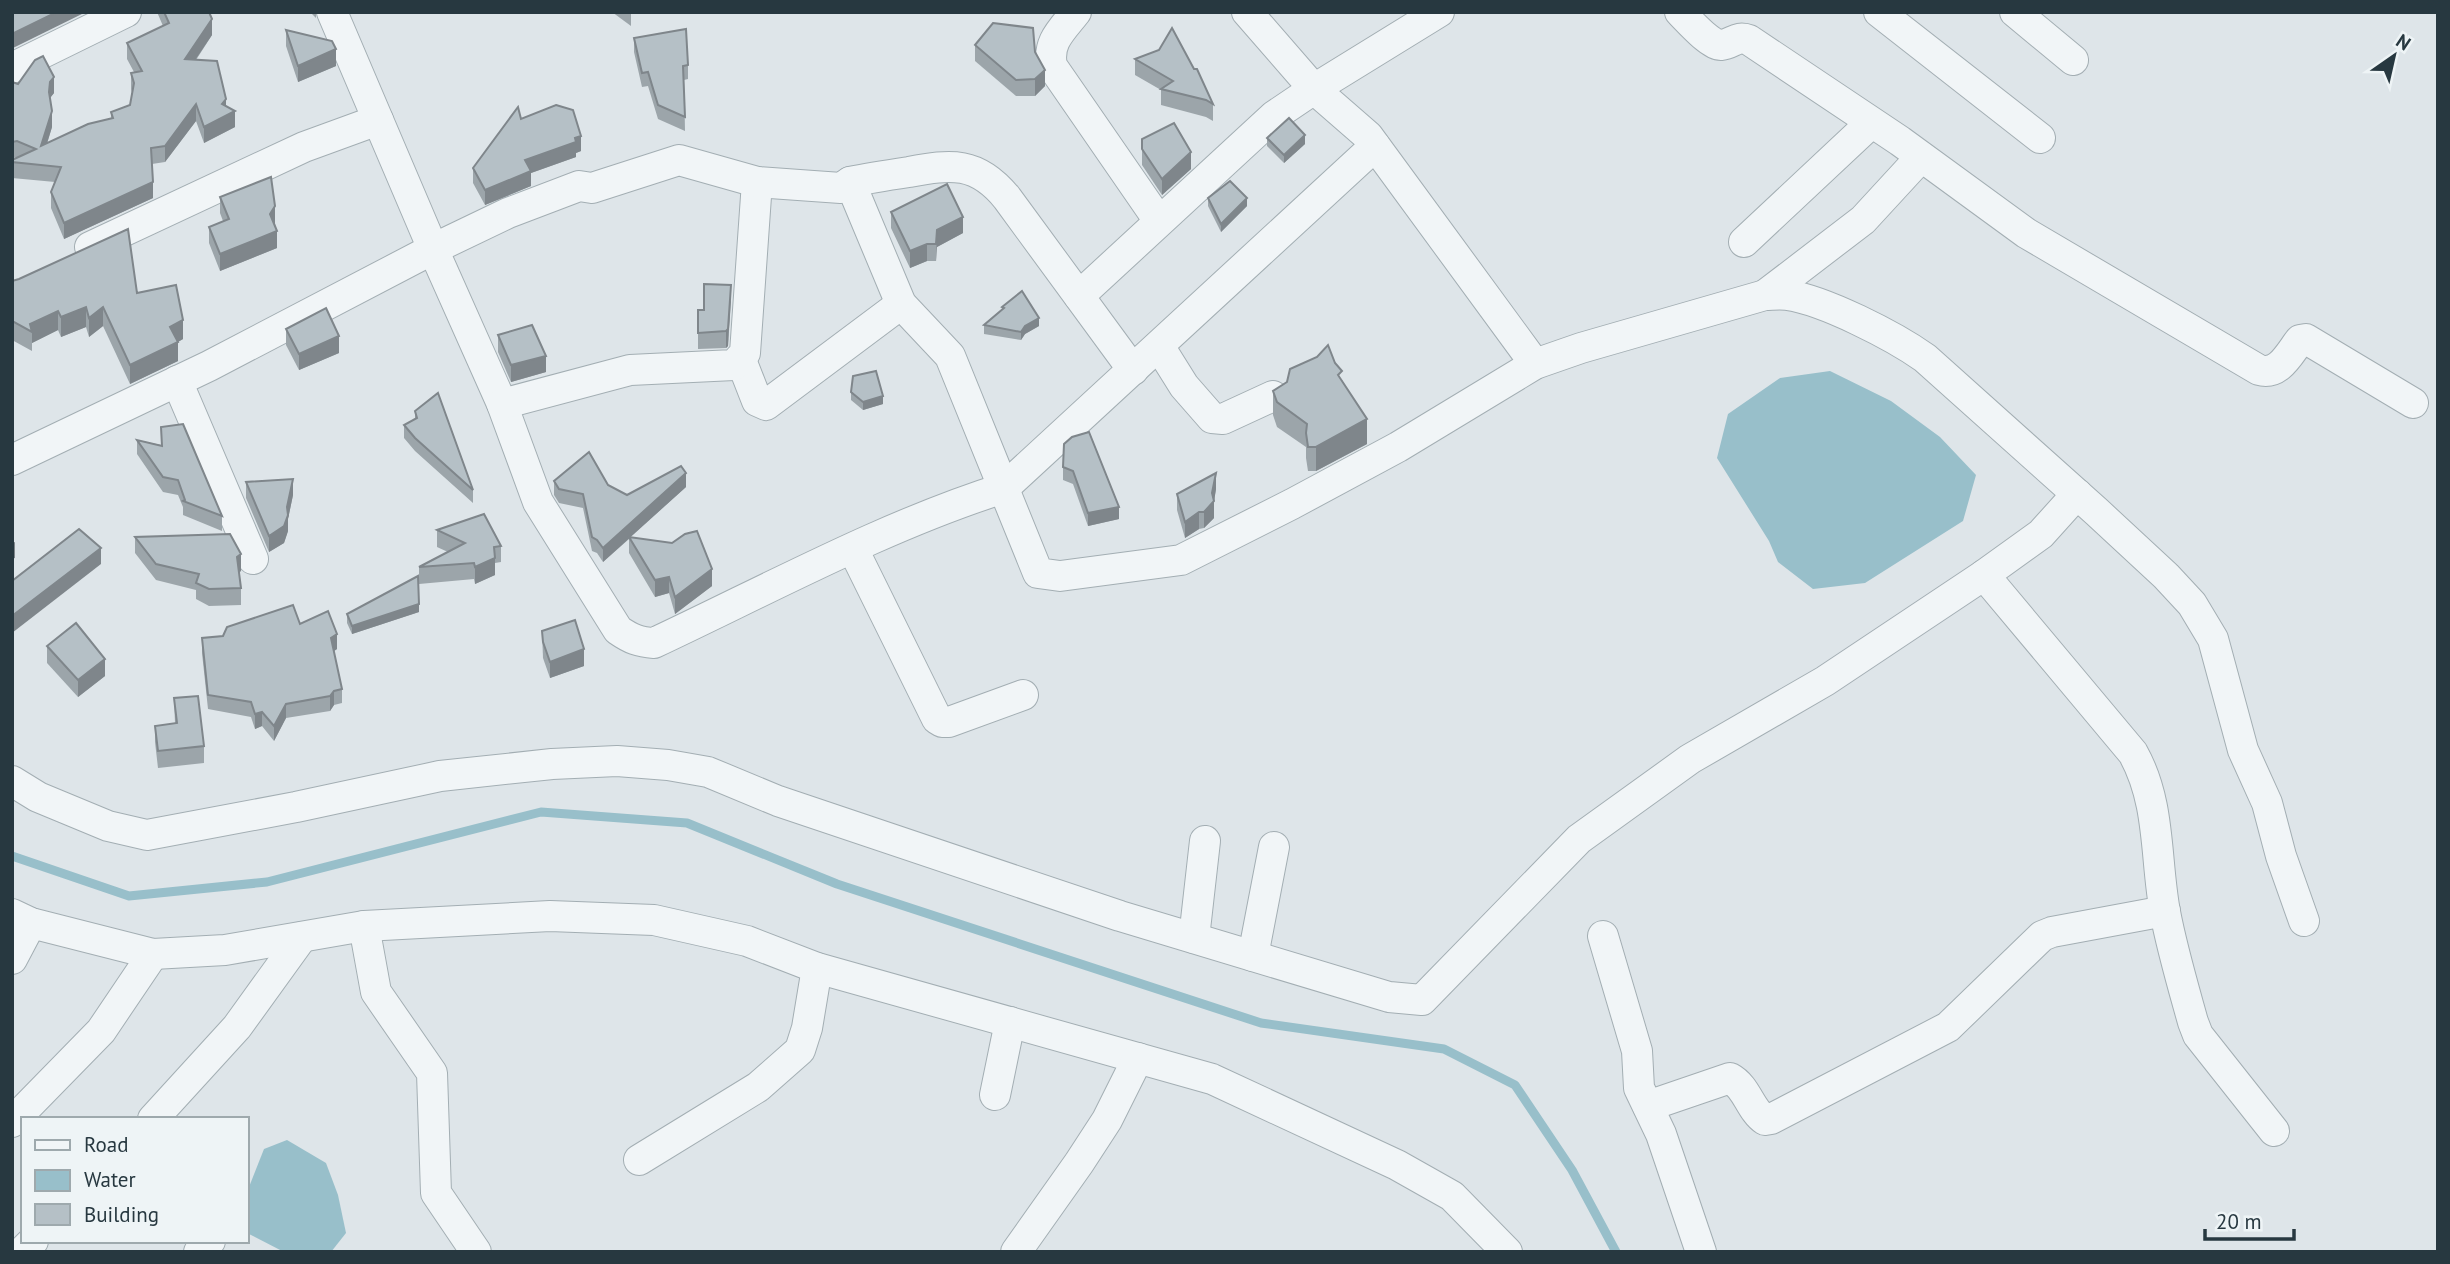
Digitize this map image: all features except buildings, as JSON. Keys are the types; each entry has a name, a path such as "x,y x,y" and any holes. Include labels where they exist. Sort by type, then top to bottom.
{"street":[{"path":"12,68 127,12"},
{"path":"332,12 502,404 538,502 610,619 618,630 633,641 654,643 853,549 961,502 1004,488 1375,146"},
{"path":"1076,12 1054,41 1049,53 1052,66 1159,221"},
{"path":"1079,296 1274,116 1440,12"},
{"path":"1680,12 1713,44 1723,45 1738,38 1749,40 2042,243 2259,370 2268,373 2275,370 2300,340 2306,339 2413,403"},
{"path":"1879,12 2040,138"},
{"path":"2015,12 2073,60"},
{"path":"1249,13 1314,89 1361,129 1375,146 1535,364"},
{"path":"63,259 304,147 378,120"},
{"path":"1744,242 1871,123"},
{"path":"1765,295 1863,220 1921,157"},
{"path":"12,460 177,381 508,213 579,186 592,188 679,160 757,182 841,188 850,182 945,165 962,167 977,173 998,187 1133,370"},
{"path":"502,404 631,370 734,365 741,359 744,354 757,182"},
{"path":"850,182 901,304 950,356 1038,573 1060,576 1181,560 1398,447 1535,364 1581,348 1765,295 1787,295 1821,305 1901,340 1925,358 2071,502 2166,576 2192,604 2213,639 2243,750 2267,803 2281,856 2304,921"},
{"path":"741,359 757,401 766,405 901,304"},
{"path":"1158,346 1184,386 1212,418 1223,419 1273,396"},
{"path":"177,381 253,559"},
{"path":"12,781 38,797 108,826 147,835 440,776 552,764 617,761 668,765 708,772 778,801 1121,916 1389,997 1422,1000 1579,839 1690,759 1825,681 1984,575 2040,534 2071,502"},
{"path":"853,549 937,719 949,722 1023,695"},
{"path":"1984,575 2133,753 2139,764 2150,794 2165,911 2198,1035 2274,1131"},
{"path":"1194,938 1205,841"},
{"path":"1253,956 1274,847"},
{"path":"1648,1106 1730,1079 1739,1085 1759,1116 1765,1120 1772,1119 1948,1027 2042,936 2165,911"},
{"path":"12,958 22,918 153,954 225,950 364,926 550,916 654,920 747,941 817,968 1212,1079 1397,1165 1452,1196 1503,1250"},
{"path":"364,926 376,992 427,1065 434,1080 436,1193 476,1252"},
{"path":"1603,936 1637,1051 1639,1088 1661,1134 1701,1252"},
{"path":"155,1117 237,1027 302,937"},
{"path":"27,1116 101,1031 153,954"},
{"path":"639,1160 758,1087 800,1050 807,1028 817,968"},
{"path":"995,1095 1010,1022"},
{"path":"1016,1252 1107,1120 1138,1058"}],"water":[{"path":"1830,371 1891,401 1940,437 1976,475 1963,521 1865,583 1813,589 1778,562 1769,541 1717,458 1728,414 1780,378"},
{"path":"287,1140 326,1163 338,1195 346,1233 331,1252 284,1252 248,1234 248,1189 264,1149"}],"waterway":[{"path":"12,856 129,896 267,882 541,812 687,823 837,884 1261,1023 1444,1049 1515,1085 1572,1170 1616,1252"}]}
